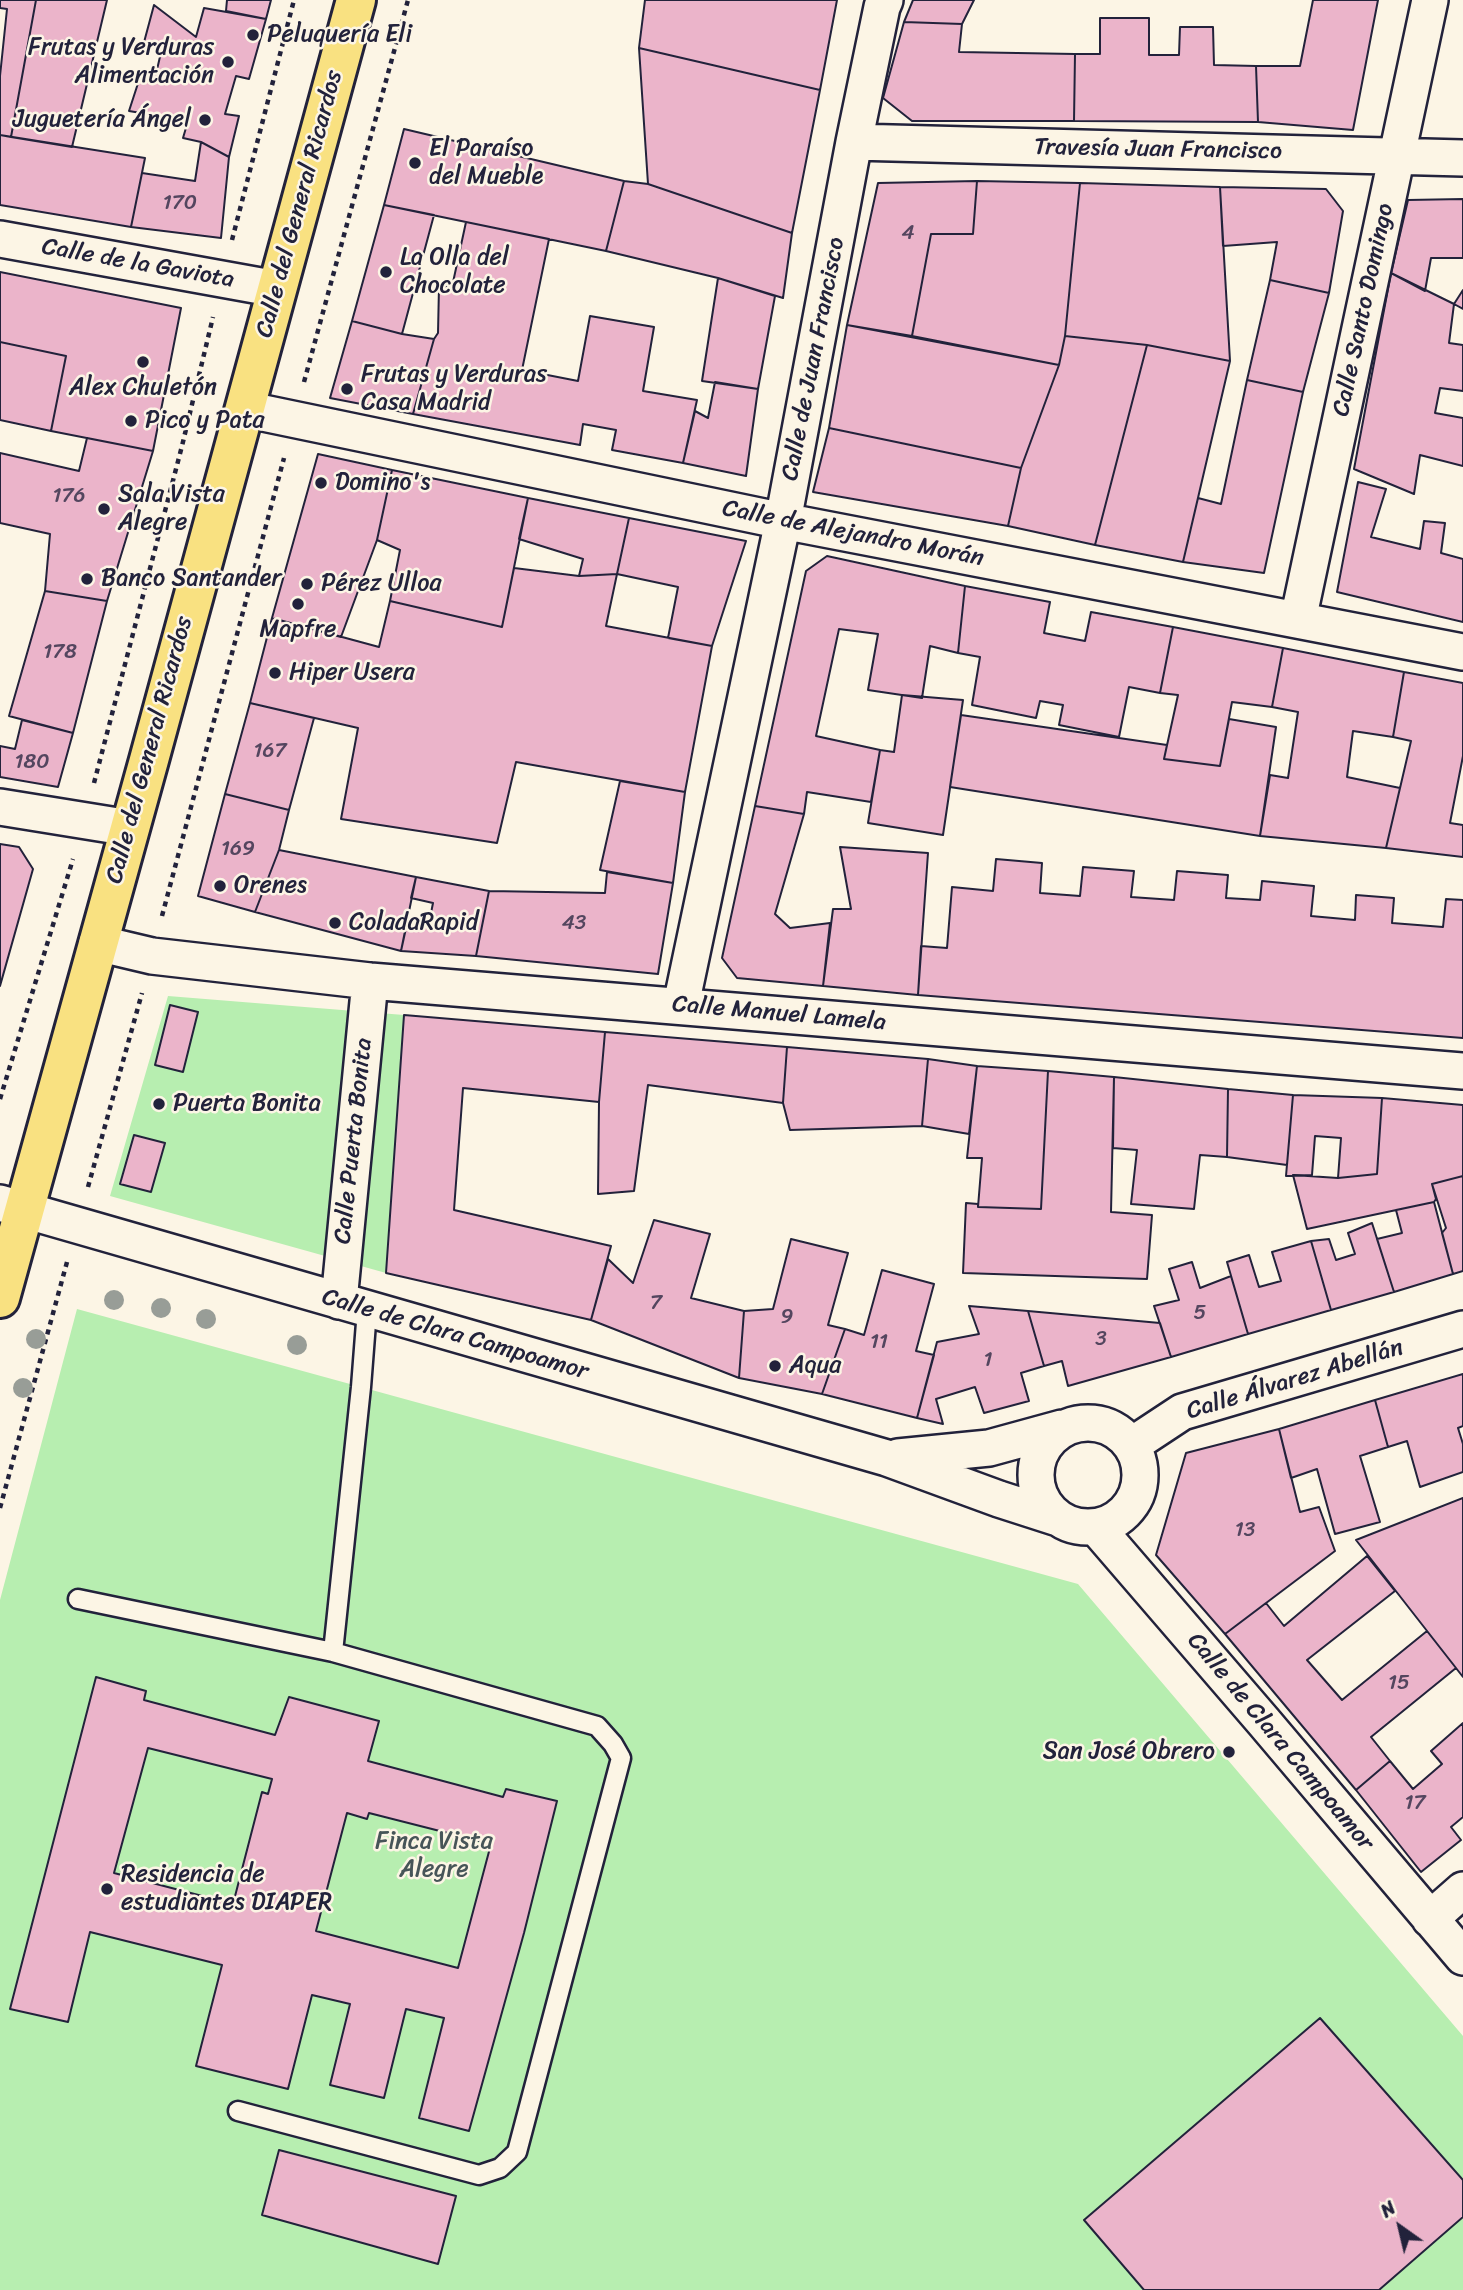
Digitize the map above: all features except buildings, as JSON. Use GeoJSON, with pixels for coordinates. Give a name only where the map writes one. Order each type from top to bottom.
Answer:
{"type":"FeatureCollection","features":[{"type":"Feature","properties":{"kind":"main road","name":"Calle del General Ricardos"},"geometry":{"type":"LineString","coordinates":[[0,1298],[12,1207],[97,943],[130,828],[356,0]]}},
{"type":"Feature","properties":{"kind":"street","name":"Calle de Juan Francisco"},"geometry":{"type":"LineString","coordinates":[[681,1005],[783,521],[854,142],[885,0]]}},
{"type":"Feature","properties":{"kind":"street","name":"Calle Santo Domingo"},"geometry":{"type":"LineString","coordinates":[[1298,620],[1430,0]]}},
{"type":"Feature","properties":{"kind":"street","name":"Travesía Juan Francisco"},"geometry":{"type":"LineString","coordinates":[[854,142],[1463,158]]}},
{"type":"Feature","properties":{"kind":"street","name":"Calle de la Gaviota"},"geometry":{"type":"LineString","coordinates":[[0,239],[277,289]]}},
{"type":"Feature","properties":{"kind":"street","name":"Calle de Alejandro Morán"},"geometry":{"type":"LineString","coordinates":[[244,409],[783,521],[1463,652]]}},
{"type":"Feature","properties":{"kind":"street"},"geometry":{"type":"LineString","coordinates":[[0,807],[130,828]]}},
{"type":"Feature","properties":{"kind":"street","name":"Calle Manuel Lamela"},"geometry":{"type":"LineString","coordinates":[[97,943],[152,956],[370,981],[1463,1071]]}},
{"type":"Feature","properties":{"kind":"street","name":"Calle Puerta Bonita"},"geometry":{"type":"LineString","coordinates":[[353,1305],[370,981]]}},
{"type":"Feature","properties":{"kind":"street","name":"Calle de Clara Campoamor"},"geometry":{"type":"LineString","coordinates":[[12,1207],[887,1458],[1058,1518]]}},
{"type":"Feature","properties":{"kind":"street","name":"Calle Álvarez Abellán"},"geometry":{"type":"LineString","coordinates":[[1132,1445],[1182,1412],[1463,1329]]}},
{"type":"Feature","properties":{"kind":"street"},"geometry":{"type":"LineString","coordinates":[[1081,1422],[1101,1423],[1118,1431],[1132,1445],[1140,1464],[1140,1486],[1132,1505],[1116,1520],[1096,1527],[1076,1526],[1058,1518],[1044,1503],[1036,1483],[1037,1462],[1046,1443],[1062,1428],[1081,1422]]}},
{"type":"Feature","properties":{"kind":"street","name":"Calle de Clara Campoamor"},"geometry":{"type":"LineString","coordinates":[[887,1458],[989,1448],[1062,1428]]}},
{"type":"Feature","properties":{"kind":"street","name":"Calle de Clara Campoamor"},"geometry":{"type":"LineString","coordinates":[[1096,1527],[1463,1957]]}},
{"type":"Feature","properties":{"kind":"street"},"geometry":{"type":"LineString","coordinates":[[1430,1919],[1463,1890]]}},
{"type":"Feature","properties":{"kind":"lane"},"geometry":{"type":"LineString","coordinates":[[333,1652],[361,1387],[353,1305]]}},
{"type":"Feature","properties":{"kind":"lane"},"geometry":{"type":"LineString","coordinates":[[78,1600],[333,1652],[597,1726],[621,1758],[517,2152],[500,2168],[479,2175],[238,2111]]}},
{"type":"Feature","properties":{"kind":"path"},"geometry":{"type":"LineString","coordinates":[[228,253],[294,0]]}},
{"type":"Feature","properties":{"kind":"path"},"geometry":{"type":"LineString","coordinates":[[0,1508],[152,956],[408,0]]}},
{"type":"Feature","properties":{"kind":"path"},"geometry":{"type":"LineString","coordinates":[[93,788],[182,446],[213,315]]}},
{"type":"Feature","properties":{"kind":"path"},"geometry":{"type":"LineString","coordinates":[[0,1099],[77,847]]}},
{"type":"Feature","properties":{"kind":"green space"},"geometry":{"type":"Polygon","coordinates":[[[168,996],[404,1015],[386,1273],[110,1196],[168,996]]]}},
{"type":"Feature","properties":{"kind":"green space","name":"Finca Vista Alegre"},"geometry":{"type":"Polygon","coordinates":[[[77,1309],[1078,1584],[1463,2036],[1463,2290],[0,2290],[0,1600],[77,1309]]]}},
{"type":"Feature","properties":{"kind":"place","name":"Peluquería Eli"},"geometry":{"type":"Point","coordinates":[253,35]}},
{"type":"Feature","properties":{"kind":"place","name":"Frutas y Verduras Alimentación"},"geometry":{"type":"Point","coordinates":[228,62]}},
{"type":"Feature","properties":{"kind":"place","name":"Juguetería Ángel"},"geometry":{"type":"Point","coordinates":[205,120]}},
{"type":"Feature","properties":{"kind":"place","name":"El Paraíso del Mueble"},"geometry":{"type":"Point","coordinates":[415,163]}},
{"type":"Feature","properties":{"kind":"place","name":"La Olla del Chocolate"},"geometry":{"type":"Point","coordinates":[386,272]}},
{"type":"Feature","properties":{"kind":"place","name":"Alex Chuletón"},"geometry":{"type":"Point","coordinates":[143,362]}},
{"type":"Feature","properties":{"kind":"place","name":"Frutas y Verduras Casa Madrid"},"geometry":{"type":"Point","coordinates":[347,389]}},
{"type":"Feature","properties":{"kind":"place","name":"Pico y Pata"},"geometry":{"type":"Point","coordinates":[131,421]}},
{"type":"Feature","properties":{"kind":"place","name":"Domino's"},"geometry":{"type":"Point","coordinates":[321,483]}},
{"type":"Feature","properties":{"kind":"place","name":"Sala Vista Alegre"},"geometry":{"type":"Point","coordinates":[104,509]}},
{"type":"Feature","properties":{"kind":"place","name":"Banco Santander"},"geometry":{"type":"Point","coordinates":[87,579]}},
{"type":"Feature","properties":{"kind":"place","name":"Pérez Ulloa"},"geometry":{"type":"Point","coordinates":[307,584]}},
{"type":"Feature","properties":{"kind":"place","name":"Mapfre"},"geometry":{"type":"Point","coordinates":[298,604]}},
{"type":"Feature","properties":{"kind":"place","name":"Hiper Usera"},"geometry":{"type":"Point","coordinates":[275,673]}},
{"type":"Feature","properties":{"kind":"place","name":"Orenes"},"geometry":{"type":"Point","coordinates":[220,886]}},
{"type":"Feature","properties":{"kind":"place","name":"ColadaRapid"},"geometry":{"type":"Point","coordinates":[335,923]}},
{"type":"Feature","properties":{"kind":"place","name":"Puerta Bonita"},"geometry":{"type":"Point","coordinates":[159,1104]}},
{"type":"Feature","properties":{"kind":"place","name":"Aqua"},"geometry":{"type":"Point","coordinates":[775,1366]}},
{"type":"Feature","properties":{"kind":"place","name":"San José Obrero"},"geometry":{"type":"Point","coordinates":[1229,1752]}},
{"type":"Feature","properties":{"kind":"place","name":"Residencia de estudiantes DIAPER"},"geometry":{"type":"Point","coordinates":[107,1889]}}]}
